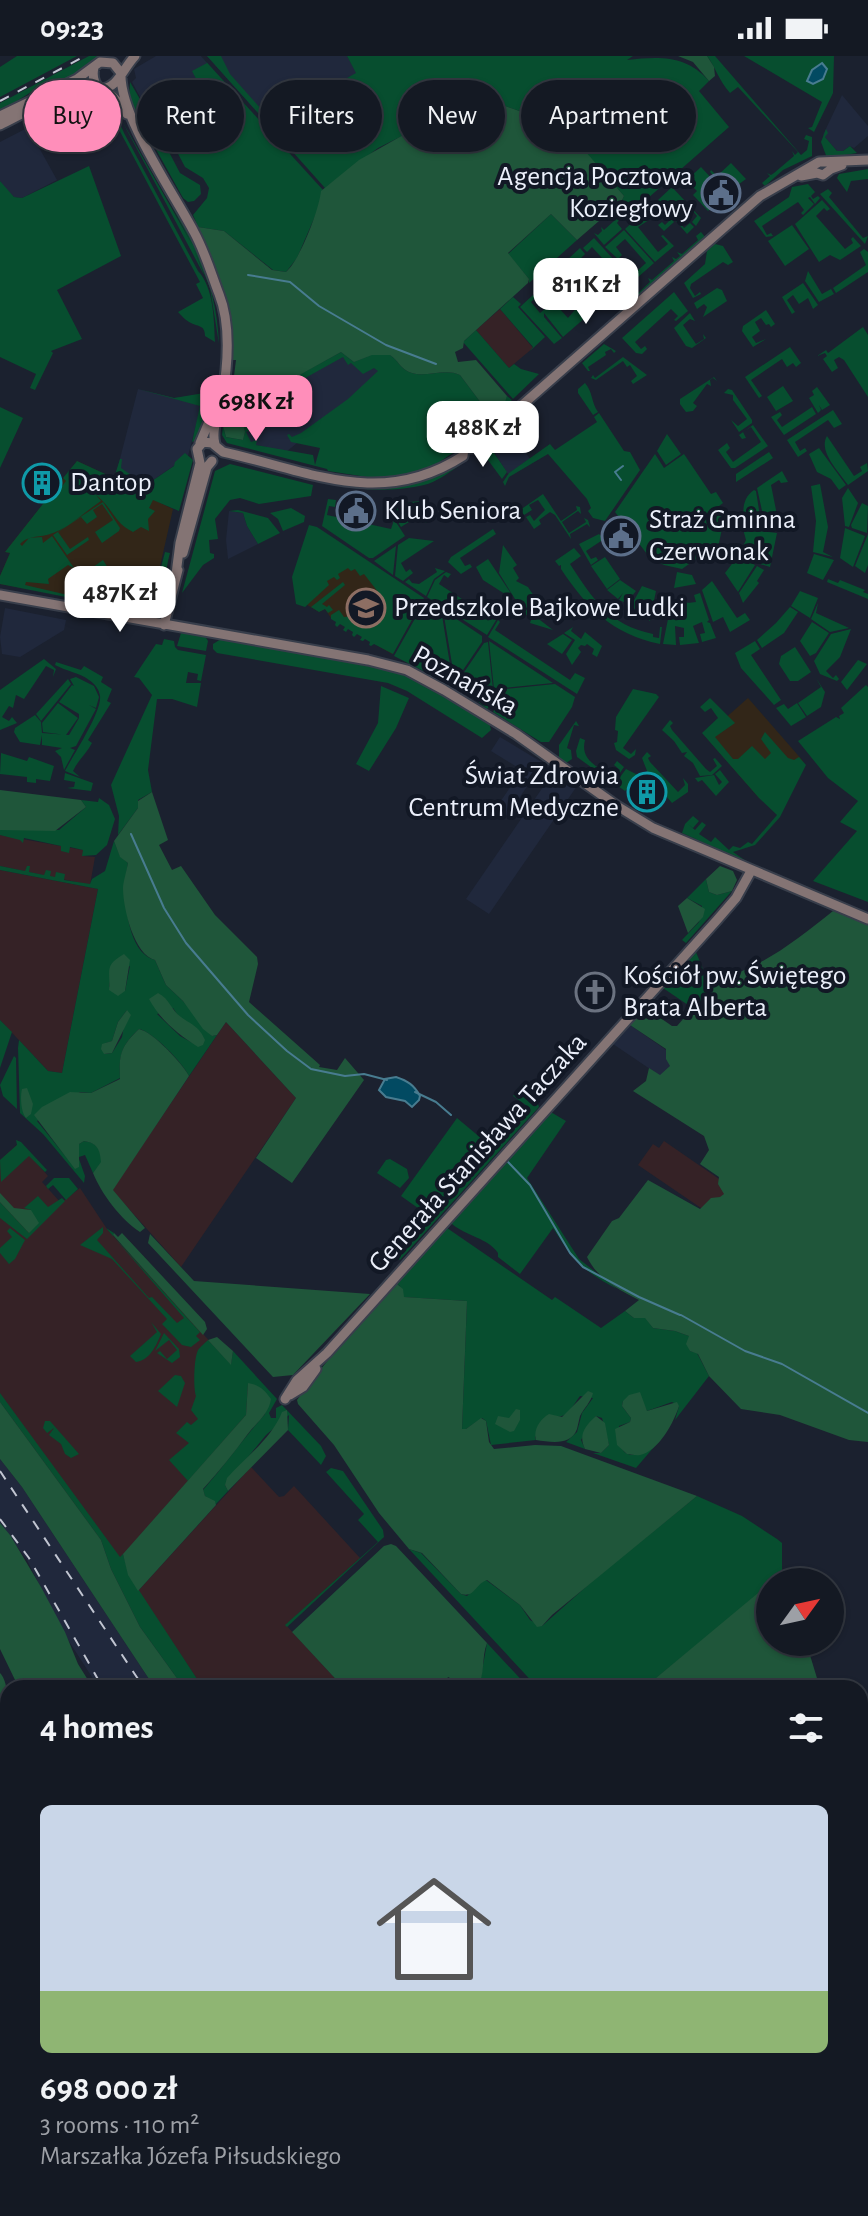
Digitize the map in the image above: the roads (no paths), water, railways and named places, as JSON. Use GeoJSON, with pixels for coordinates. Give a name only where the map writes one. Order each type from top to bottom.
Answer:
{"type":"FeatureCollection","features":[{"type":"Feature","properties":{"kind":"street"},"geometry":{"type":"LineString","coordinates":[[0,116],[77,79],[99,63],[119,56]]}},
{"type":"Feature","properties":{"kind":"street"},"geometry":{"type":"LineString","coordinates":[[117,80],[135,56]]}},
{"type":"Feature","properties":{"kind":"street"},"geometry":{"type":"LineString","coordinates":[[99,63],[113,63],[121,73],[120,87],[132,119],[194,231],[223,307],[227,350],[223,395],[213,434],[213,460],[207,467],[164,625]]}},
{"type":"Feature","properties":{"kind":"street"},"geometry":{"type":"LineString","coordinates":[[94,80],[99,63]]}},
{"type":"Feature","properties":{"kind":"street"},"geometry":{"type":"LineString","coordinates":[[121,105],[132,119]]}},
{"type":"Feature","properties":{"kind":"street"},"geometry":{"type":"LineString","coordinates":[[0,125],[24,114]]}},
{"type":"Feature","properties":{"kind":"street"},"geometry":{"type":"LineString","coordinates":[[200,443],[208,441],[223,452],[328,478],[385,484],[423,477],[463,456],[468,459],[473,457],[475,452],[472,448],[744,208],[794,178],[863,161]]}},
{"type":"Feature","properties":{"kind":"street"},"geometry":{"type":"LineString","coordinates":[[176,574],[180,543],[200,463],[197,449],[206,435],[218,389],[221,342],[216,287]]}},
{"type":"Feature","properties":{"kind":"street"},"geometry":{"type":"LineString","coordinates":[[198,457],[204,462],[213,460],[278,466]]}},
{"type":"Feature","properties":{"kind":"street","name":"Poznańska"},"geometry":{"type":"LineString","coordinates":[[0,595],[368,660],[407,670],[508,729],[634,818],[868,919]]}},
{"type":"Feature","properties":{"kind":"street","name":"Generała Stanisława Taczaka"},"geometry":{"type":"LineString","coordinates":[[327,1353],[303,1387],[285,1399],[297,1380],[327,1353],[717,920],[736,898],[751,871]]}},
{"type":"Feature","properties":{"kind":"waterway"},"geometry":{"type":"LineString","coordinates":[[248,275],[290,282],[319,306],[386,345],[436,364]]}},
{"type":"Feature","properties":{"kind":"waterway"},"geometry":{"type":"LineString","coordinates":[[621,480],[615,472],[623,466]]}},
{"type":"Feature","properties":{"kind":"waterway"},"geometry":{"type":"LineString","coordinates":[[131,834],[164,908],[186,943],[248,1015],[311,1069],[345,1076],[364,1074],[387,1080]]}},
{"type":"Feature","properties":{"kind":"waterway"},"geometry":{"type":"LineString","coordinates":[[415,1092],[436,1102],[451,1115]]}},
{"type":"Feature","properties":{"kind":"waterway"},"geometry":{"type":"LineString","coordinates":[[507,1161],[530,1185],[570,1253],[583,1267],[680,1315]]}},
{"type":"Feature","properties":{"kind":"waterway"},"geometry":{"type":"LineString","coordinates":[[681,1315],[745,1351],[782,1364],[868,1413]]}},
{"type":"Feature","properties":{"kind":"railway"},"geometry":{"type":"LineString","coordinates":[[0,101],[85,56]]}},
{"type":"Feature","properties":{"kind":"railway"},"geometry":{"type":"LineString","coordinates":[[0,1471],[139,1680]]}},
{"type":"Feature","properties":{"kind":"railway"},"geometry":{"type":"LineString","coordinates":[[0,1519],[29,1558],[98,1680]]}},
{"type":"Feature","properties":{"kind":"place","name":"Agencja Pocztowa Koziegłowy"},"geometry":{"type":"Point","coordinates":[721,193]}},
{"type":"Feature","properties":{"kind":"place","name":"Dantop"},"geometry":{"type":"Point","coordinates":[42,483]}},
{"type":"Feature","properties":{"kind":"place","name":"Klub Seniora"},"geometry":{"type":"Point","coordinates":[356,511]}},
{"type":"Feature","properties":{"kind":"place","name":"Straż Gminna Czerwonak"},"geometry":{"type":"Point","coordinates":[621,536]}},
{"type":"Feature","properties":{"kind":"place","name":"Przedszkole Bajkowe Ludki"},"geometry":{"type":"Point","coordinates":[366,608]}},
{"type":"Feature","properties":{"kind":"place","name":"Świat Zdrowia Centrum Medyczne"},"geometry":{"type":"Point","coordinates":[647,792]}},
{"type":"Feature","properties":{"kind":"place","name":"Kościół pw. Świętego Brata Alberta"},"geometry":{"type":"Point","coordinates":[595,992]}}]}
